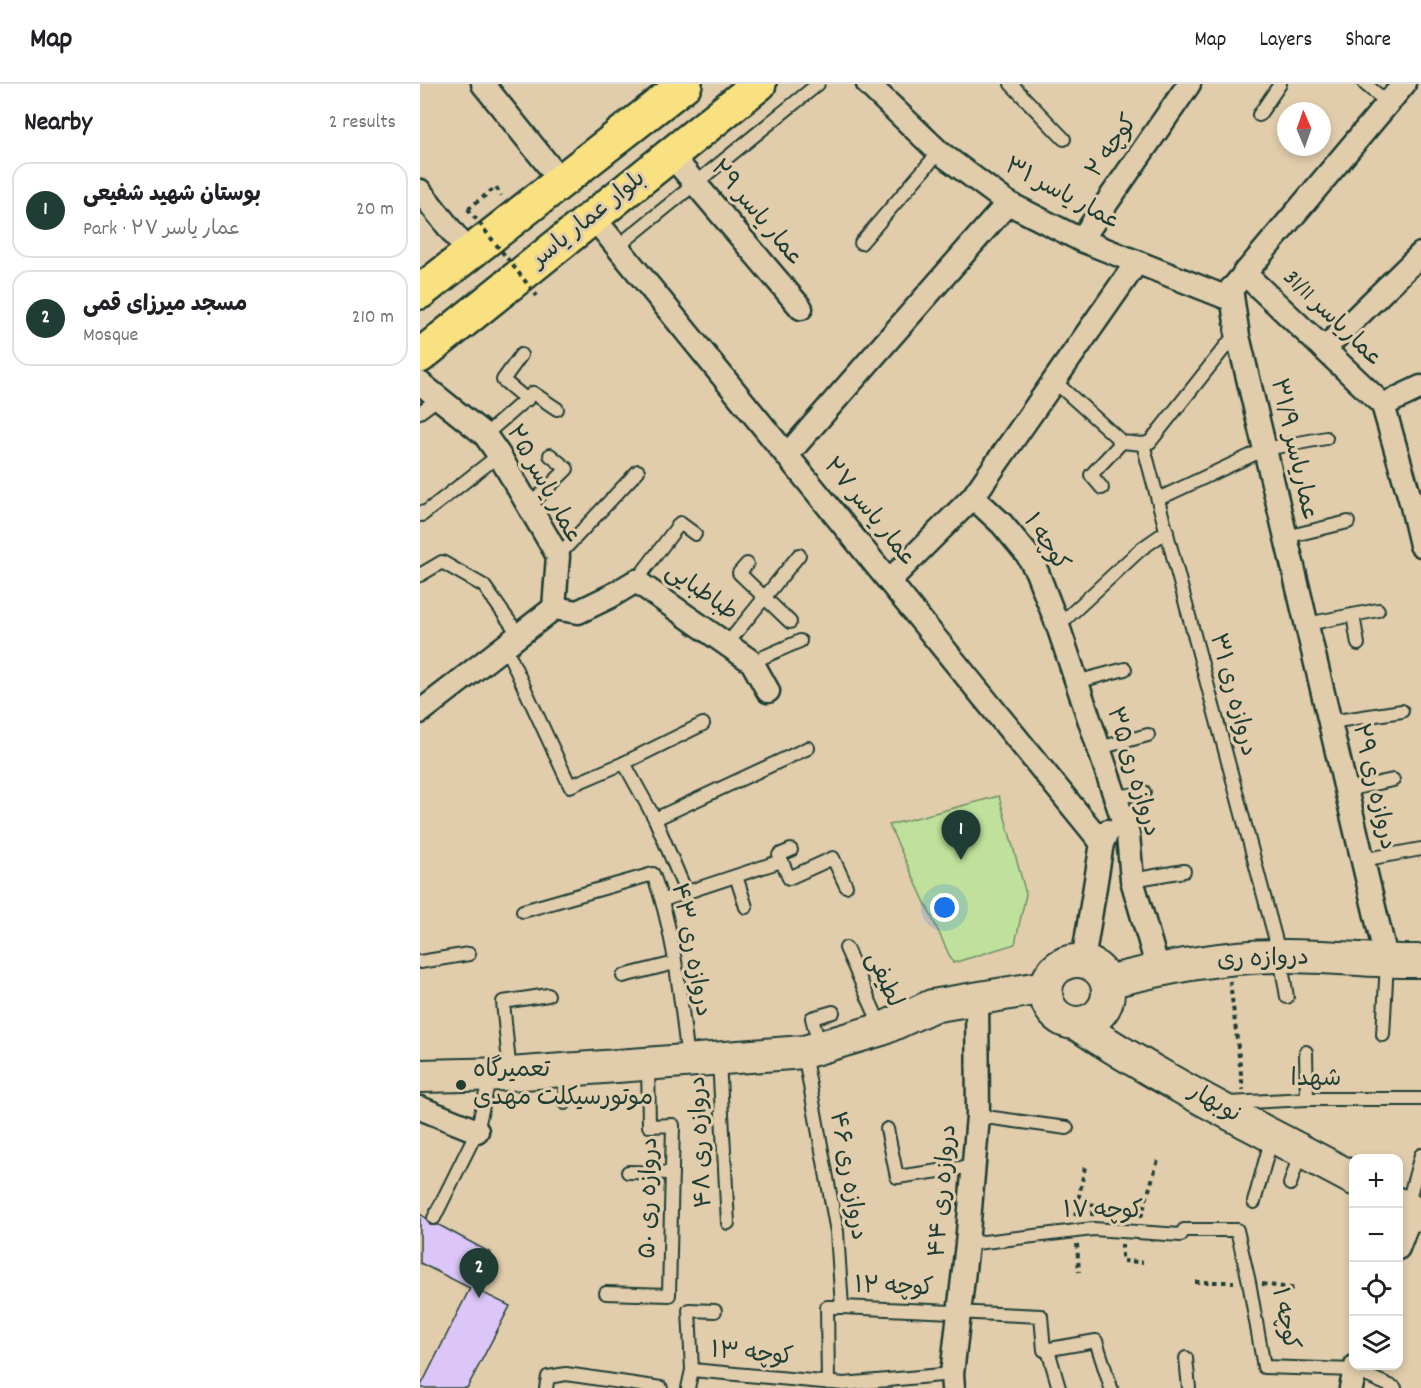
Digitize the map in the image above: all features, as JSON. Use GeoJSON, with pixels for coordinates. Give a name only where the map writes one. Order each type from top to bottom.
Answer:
{"type":"FeatureCollection","features":[{"type":"Feature","properties":{"kind":"main road","name":"بلوار عمار یاسر"},"geometry":{"type":"LineString","coordinates":[[420,357],[759,84]]}},
{"type":"Feature","properties":{"kind":"main road","name":"بلوار عمار یاسر"},"geometry":{"type":"LineString","coordinates":[[420,292],[674,88]]}},
{"type":"Feature","properties":{"kind":"main road","name":"دروازه ری"},"geometry":{"type":"LineString","coordinates":[[1107,982],[1158,969],[1227,958],[1280,956],[1387,962],[1421,961]]}},
{"type":"Feature","properties":{"kind":"main road"},"geometry":{"type":"LineString","coordinates":[[1070,961],[1083,961],[1093,965],[1102,972],[1107,982],[1108,997],[1103,1011],[1092,1020],[1077,1024],[1064,1021],[1053,1013],[1046,1000],[1046,987],[1050,975],[1059,966],[1070,961]]}},
{"type":"Feature","properties":{"kind":"main road"},"geometry":{"type":"LineString","coordinates":[[420,1076],[500,1074],[812,1050],[882,1029],[932,1006],[1046,987]]}},
{"type":"Feature","properties":{"kind":"main road","name":"نوبهار"},"geometry":{"type":"LineString","coordinates":[[1077,1024],[1104,1042],[1212,1103],[1349,1177]]}},
{"type":"Feature","properties":{"kind":"street"},"geometry":{"type":"LineString","coordinates":[[483,84],[561,181]]}},
{"type":"Feature","properties":{"kind":"street","name":"عمار یاسر ۳۱"},"geometry":{"type":"LineString","coordinates":[[868,84],[939,152],[1008,203],[1081,240],[1137,262],[1234,286]]}},
{"type":"Feature","properties":{"kind":"street","name":"کوچه ۲"},"geometry":{"type":"LineString","coordinates":[[1081,240],[1189,84]]}},
{"type":"Feature","properties":{"kind":"street"},"geometry":{"type":"LineString","coordinates":[[1234,286],[1404,84]]}},
{"type":"Feature","properties":{"kind":"street","name":"عمار یاسر ۲۹"},"geometry":{"type":"LineString","coordinates":[[671,155],[801,308]]}},
{"type":"Feature","properties":{"kind":"street"},"geometry":{"type":"LineString","coordinates":[[420,191],[469,253]]}},
{"type":"Feature","properties":{"kind":"street"},"geometry":{"type":"LineString","coordinates":[[787,455],[1008,203]]}},
{"type":"Feature","properties":{"kind":"street","name":"عمار یاسر ۲۷"},"geometry":{"type":"LineString","coordinates":[[593,217],[1102,843]]}},
{"type":"Feature","properties":{"kind":"street"},"geometry":{"type":"LineString","coordinates":[[1324,350],[1421,254]]}},
{"type":"Feature","properties":{"kind":"street"},"geometry":{"type":"LineString","coordinates":[[889,581],[973,497],[1137,262]]}},
{"type":"Feature","properties":{"kind":"street","name":"عماریاسر 31/11"},"geometry":{"type":"LineString","coordinates":[[1234,286],[1324,350],[1383,405]]}},
{"type":"Feature","properties":{"kind":"street","name":"عماریاسر ۳۱/۹"},"geometry":{"type":"LineString","coordinates":[[1234,286],[1239,336],[1306,624]]}},
{"type":"Feature","properties":{"kind":"street","name":"عمار یاسر ۲۵"},"geometry":{"type":"LineString","coordinates":[[420,383],[485,435],[499,455],[558,556],[554,608]]}},
{"type":"Feature","properties":{"kind":"street"},"geometry":{"type":"LineString","coordinates":[[1421,387],[1383,405],[1416,501],[1421,545]]}},
{"type":"Feature","properties":{"kind":"street","name":"کوچه ۱"},"geometry":{"type":"LineString","coordinates":[[973,497],[1002,524],[1027,554],[1038,572],[1058,626]]}},
{"type":"Feature","properties":{"kind":"street","name":"طباطبایی"},"geometry":{"type":"LineString","coordinates":[[554,608],[578,612],[636,581],[752,662],[768,691]]}},
{"type":"Feature","properties":{"kind":"street"},"geometry":{"type":"LineString","coordinates":[[420,712],[554,608]]}},
{"type":"Feature","properties":{"kind":"street","name":"دروازه ری ۲۹"},"geometry":{"type":"LineString","coordinates":[[1306,624],[1387,962]]}},
{"type":"Feature","properties":{"kind":"street","name":"دروازه ری ۳۵"},"geometry":{"type":"LineString","coordinates":[[1058,626],[1125,828],[1132,880],[1158,969]]}},
{"type":"Feature","properties":{"kind":"street"},"geometry":{"type":"LineString","coordinates":[[1083,961],[1102,843],[1112,827],[1120,825],[1125,828]]}},
{"type":"Feature","properties":{"kind":"street","name":"دروازه ری ۴۴"},"geometry":{"type":"LineString","coordinates":[[953,1381],[978,1116],[977,998]]}},
{"type":"Feature","properties":{"kind":"street"},"geometry":{"type":"LineString","coordinates":[[420,1108],[477,1131]]}},
{"type":"Feature","properties":{"kind":"street"},"geometry":{"type":"LineString","coordinates":[[1403,1232],[1410,1210]]}},
{"type":"Feature","properties":{"kind":"lane"},"geometry":{"type":"LineString","coordinates":[[617,247],[818,84]]}},
{"type":"Feature","properties":{"kind":"lane"},"geometry":{"type":"LineString","coordinates":[[1011,84],[1064,139]]}},
{"type":"Feature","properties":{"kind":"lane"},"geometry":{"type":"LineString","coordinates":[[1259,116],[1280,84]]}},
{"type":"Feature","properties":{"kind":"lane"},"geometry":{"type":"LineString","coordinates":[[1365,84],[1388,103]]}},
{"type":"Feature","properties":{"kind":"lane"},"geometry":{"type":"LineString","coordinates":[[861,243],[939,152]]}},
{"type":"Feature","properties":{"kind":"lane"},"geometry":{"type":"LineString","coordinates":[[1054,381],[1122,442],[1143,444],[1150,442],[1233,337],[1234,286]]}},
{"type":"Feature","properties":{"kind":"lane"},"geometry":{"type":"LineString","coordinates":[[520,355],[503,380],[527,400]]}},
{"type":"Feature","properties":{"kind":"lane"},"geometry":{"type":"LineString","coordinates":[[485,435],[533,393],[557,409]]}},
{"type":"Feature","properties":{"kind":"lane"},"geometry":{"type":"LineString","coordinates":[[420,412],[439,398]]}},
{"type":"Feature","properties":{"kind":"lane"},"geometry":{"type":"LineString","coordinates":[[1158,499],[1265,449],[1326,438]]}},
{"type":"Feature","properties":{"kind":"lane"},"geometry":{"type":"LineString","coordinates":[[1102,488],[1091,475],[1122,442]]}},
{"type":"Feature","properties":{"kind":"lane","name":"دروازه ری ۳۱"},"geometry":{"type":"LineString","coordinates":[[1143,444],[1280,956],[1287,997]]}},
{"type":"Feature","properties":{"kind":"lane"},"geometry":{"type":"LineString","coordinates":[[420,512],[422,515],[499,455]]}},
{"type":"Feature","properties":{"kind":"lane"},"geometry":{"type":"LineString","coordinates":[[529,506],[567,469],[550,455]]}},
{"type":"Feature","properties":{"kind":"lane"},"geometry":{"type":"LineString","coordinates":[[558,556],[638,471]]}},
{"type":"Feature","properties":{"kind":"lane"},"geometry":{"type":"LineString","coordinates":[[1286,537],[1348,522]]}},
{"type":"Feature","properties":{"kind":"lane"},"geometry":{"type":"LineString","coordinates":[[636,581],[680,523],[695,534]]}},
{"type":"Feature","properties":{"kind":"lane"},"geometry":{"type":"LineString","coordinates":[[1058,626],[1141,549],[1167,531]]}},
{"type":"Feature","properties":{"kind":"lane"},"geometry":{"type":"LineString","coordinates":[[727,644],[800,555]]}},
{"type":"Feature","properties":{"kind":"lane"},"geometry":{"type":"LineString","coordinates":[[420,575],[442,562],[484,586],[512,641],[570,786],[624,763],[703,724]]}},
{"type":"Feature","properties":{"kind":"lane"},"geometry":{"type":"LineString","coordinates":[[747,564],[740,573],[790,622]]}},
{"type":"Feature","properties":{"kind":"lane"},"geometry":{"type":"LineString","coordinates":[[1306,624],[1378,610]]}},
{"type":"Feature","properties":{"kind":"lane"},"geometry":{"type":"LineString","coordinates":[[1353,615],[1358,644]]}},
{"type":"Feature","properties":{"kind":"lane"},"geometry":{"type":"LineString","coordinates":[[752,662],[800,641]]}},
{"type":"Feature","properties":{"kind":"lane"},"geometry":{"type":"LineString","coordinates":[[1076,682],[1125,669]]}},
{"type":"Feature","properties":{"kind":"lane"},"geometry":{"type":"LineString","coordinates":[[1330,722],[1402,711]]}},
{"type":"Feature","properties":{"kind":"lane"},"geometry":{"type":"LineString","coordinates":[[1099,748],[1148,735]]}},
{"type":"Feature","properties":{"kind":"lane"},"geometry":{"type":"LineString","coordinates":[[654,819],[807,748]]}},
{"type":"Feature","properties":{"kind":"lane"},"geometry":{"type":"LineString","coordinates":[[624,763],[654,819],[686,892]]}},
{"type":"Feature","properties":{"kind":"lane"},"geometry":{"type":"LineString","coordinates":[[1346,790],[1393,780]]}},
{"type":"Feature","properties":{"kind":"lane"},"geometry":{"type":"LineString","coordinates":[[1116,798],[1144,792]]}},
{"type":"Feature","properties":{"kind":"lane"},"geometry":{"type":"LineString","coordinates":[[1362,860],[1421,849]]}},
{"type":"Feature","properties":{"kind":"lane"},"geometry":{"type":"LineString","coordinates":[[791,850],[779,855],[789,878],[833,858],[846,886]]}},
{"type":"Feature","properties":{"kind":"lane"},"geometry":{"type":"LineString","coordinates":[[663,900],[781,861]]}},
{"type":"Feature","properties":{"kind":"lane"},"geometry":{"type":"LineString","coordinates":[[1132,880],[1184,871]]}},
{"type":"Feature","properties":{"kind":"lane","name":"دروازه ری ۴۳"},"geometry":{"type":"LineString","coordinates":[[523,911],[653,874],[663,900],[675,963],[704,1059]]}},
{"type":"Feature","properties":{"kind":"lane"},"geometry":{"type":"LineString","coordinates":[[736,876],[746,907]]}},
{"type":"Feature","properties":{"kind":"lane","name":"لطیفی"},"geometry":{"type":"LineString","coordinates":[[846,948],[882,1029]]}},
{"type":"Feature","properties":{"kind":"lane"},"geometry":{"type":"LineString","coordinates":[[420,962],[469,954]]}},
{"type":"Feature","properties":{"kind":"lane"},"geometry":{"type":"LineString","coordinates":[[1383,1035],[1387,962]]}},
{"type":"Feature","properties":{"kind":"lane"},"geometry":{"type":"LineString","coordinates":[[623,976],[675,963]]}},
{"type":"Feature","properties":{"kind":"lane"},"geometry":{"type":"LineString","coordinates":[[434,1218],[477,1131],[500,1074],[503,1002],[548,995]]}},
{"type":"Feature","properties":{"kind":"lane","name":"دروازه ری ۴۶"},"geometry":{"type":"LineString","coordinates":[[833,1012],[812,1018],[812,1050],[837,1232],[842,1307]]}},
{"type":"Feature","properties":{"kind":"lane"},"geometry":{"type":"LineString","coordinates":[[1306,1052],[1307,1100]]}},
{"type":"Feature","properties":{"kind":"lane","name":"دروازه ری ۴۸"},"geometry":{"type":"LineString","coordinates":[[704,1059],[728,1223]]}},
{"type":"Feature","properties":{"kind":"lane","name":"دروازه ری ۵۰"},"geometry":{"type":"LineString","coordinates":[[606,1293],[669,1295],[673,1125],[649,1126],[648,1062]]}},
{"type":"Feature","properties":{"kind":"lane"},"geometry":{"type":"LineString","coordinates":[[565,1069],[565,1103]]}},
{"type":"Feature","properties":{"kind":"lane","name":"شهدا"},"geometry":{"type":"LineString","coordinates":[[1212,1103],[1421,1099]]}},
{"type":"Feature","properties":{"kind":"lane"},"geometry":{"type":"LineString","coordinates":[[978,1116],[1067,1128]]}},
{"type":"Feature","properties":{"kind":"lane"},"geometry":{"type":"LineString","coordinates":[[887,1129],[897,1177],[974,1166]]}},
{"type":"Feature","properties":{"kind":"lane"},"geometry":{"type":"LineString","coordinates":[[1254,1202],[1272,1135]]}},
{"type":"Feature","properties":{"kind":"lane"},"geometry":{"type":"LineString","coordinates":[[1290,1184],[1302,1151]]}},
{"type":"Feature","properties":{"kind":"lane"},"geometry":{"type":"LineString","coordinates":[[1410,1210],[1421,1155]]}},
{"type":"Feature","properties":{"kind":"lane"},"geometry":{"type":"LineString","coordinates":[[628,1172],[672,1173]]}},
{"type":"Feature","properties":{"kind":"lane","name":"کوچه ۱۷"},"geometry":{"type":"LineString","coordinates":[[967,1244],[1093,1229],[1181,1235],[1184,1230],[1237,1230]]}},
{"type":"Feature","properties":{"kind":"lane","name":"کوچه ۱"},"geometry":{"type":"LineString","coordinates":[[1237,1230],[1264,1366],[1353,1374]]}},
{"type":"Feature","properties":{"kind":"lane","name":"کوچه ۱۲"},"geometry":{"type":"LineString","coordinates":[[828,1383],[827,1307],[1041,1316],[1044,1350],[1048,1350]]}},
{"type":"Feature","properties":{"kind":"lane"},"geometry":{"type":"LineString","coordinates":[[688,1388],[692,1370],[688,1310],[715,1311]]}},
{"type":"Feature","properties":{"kind":"lane"},"geometry":{"type":"LineString","coordinates":[[1059,1388],[1048,1350],[1096,1341],[1111,1388]]}},
{"type":"Feature","properties":{"kind":"lane"},"geometry":{"type":"LineString","coordinates":[[1186,1358],[1189,1388]]}},
{"type":"Feature","properties":{"kind":"lane","name":"کوچه ۱۳"},"geometry":{"type":"LineString","coordinates":[[692,1370],[845,1386],[953,1381]]}},
{"type":"Feature","properties":{"kind":"lane"},"geometry":{"type":"LineString","coordinates":[[546,1388],[548,1377],[566,1374],[661,1388]]}},
{"type":"Feature","properties":{"kind":"lane"},"geometry":{"type":"LineString","coordinates":[[1353,1374],[1395,1388]]}},
{"type":"Feature","properties":{"kind":"path"},"geometry":{"type":"LineString","coordinates":[[496,187],[468,209],[537,296]]}},
{"type":"Feature","properties":{"kind":"path"},"geometry":{"type":"LineString","coordinates":[[1227,958],[1244,1103]]}},
{"type":"Feature","properties":{"kind":"path"},"geometry":{"type":"LineString","coordinates":[[1137,1232],[1158,1160]]}},
{"type":"Feature","properties":{"kind":"path"},"geometry":{"type":"LineString","coordinates":[[1079,1272],[1074,1224],[1085,1167]]}},
{"type":"Feature","properties":{"kind":"path"},"geometry":{"type":"LineString","coordinates":[[1122,1231],[1122,1261],[1143,1262]]}},
{"type":"Feature","properties":{"kind":"path"},"geometry":{"type":"LineString","coordinates":[[1195,1282],[1249,1282],[1297,1288]]}},
{"type":"Feature","properties":{"kind":"green space"},"geometry":{"type":"Polygon","coordinates":[[[999,796],[1026,894],[1015,944],[953,963],[889,825],[999,796]]]}},
{"type":"Feature","properties":{"kind":"building"},"geometry":{"type":"Polygon","coordinates":[[[420,1214],[430,1225],[439,1225],[491,1253],[475,1289],[510,1306],[467,1388],[420,1388],[470,1288],[420,1263],[420,1214]]]}},
{"type":"Feature","properties":{"kind":"place","name":"بوستان شهید شفیعی"},"geometry":{"type":"Point","coordinates":[961,860]}},
{"type":"Feature","properties":{"kind":"place","name":"تعمیرگاه موتورسیکلت مهدی"},"geometry":{"type":"Point","coordinates":[461,1085]}},
{"type":"Feature","properties":{"kind":"place","name":"مسجد میرزای قمی"},"geometry":{"type":"Point","coordinates":[479,1298]}}]}
